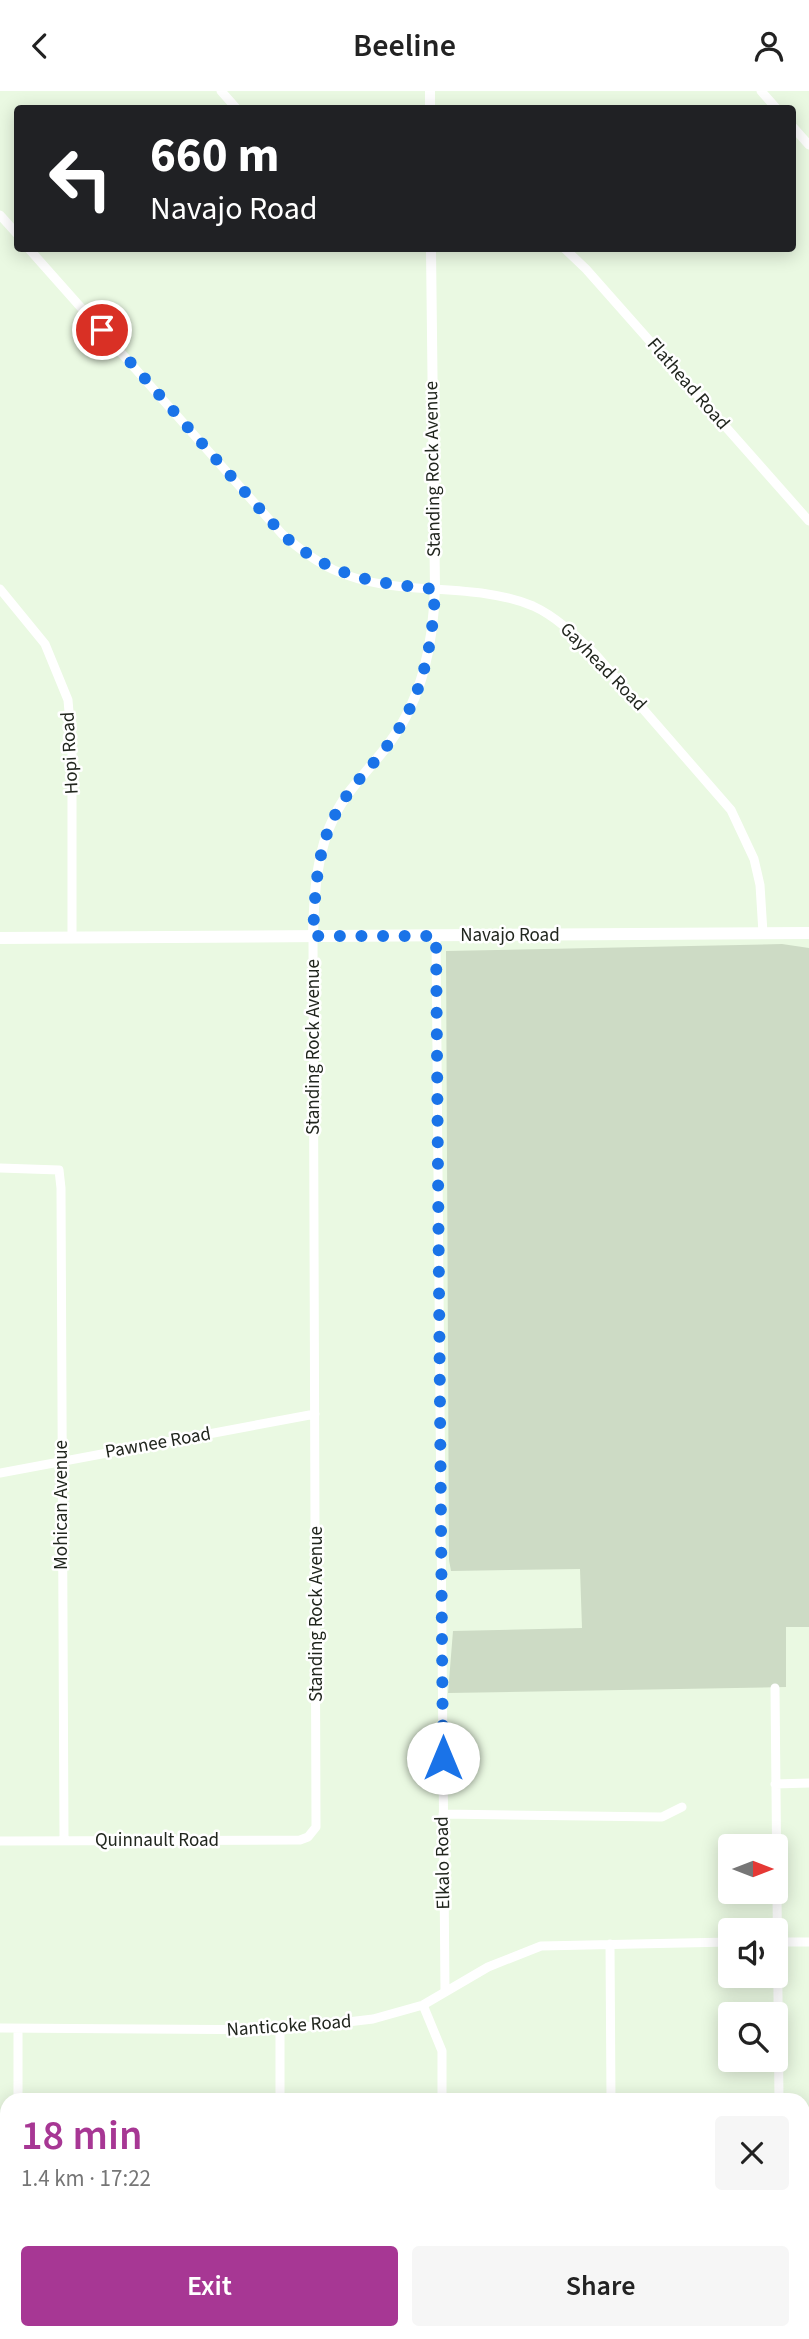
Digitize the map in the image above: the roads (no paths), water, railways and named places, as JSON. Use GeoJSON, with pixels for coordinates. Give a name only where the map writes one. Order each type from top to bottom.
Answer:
{"type":"FeatureCollection","features":[{"type":"Feature","properties":{"kind":"main road","name":"Navajo Road"},"geometry":{"type":"LineString","coordinates":[[0,938],[809,933]]}},
{"type":"Feature","properties":{"kind":"street"},"geometry":{"type":"LineString","coordinates":[[222,91],[234,105]]}},
{"type":"Feature","properties":{"kind":"street"},"geometry":{"type":"LineString","coordinates":[[761,91],[773,105]]}},
{"type":"Feature","properties":{"kind":"street"},"geometry":{"type":"LineString","coordinates":[[796,130],[809,145]]}},
{"type":"Feature","properties":{"kind":"street"},"geometry":{"type":"LineString","coordinates":[[0,215],[14,231]]}},
{"type":"Feature","properties":{"kind":"street","name":"Gayhead Road"},"geometry":{"type":"LineString","coordinates":[[32,252],[282,534],[299,548],[325,565],[352,577],[386,585],[485,593],[535,607],[556,619],[596,655],[731,810],[754,859],[760,885],[763,933]]}},
{"type":"Feature","properties":{"kind":"street","name":"Standing Rock Avenue"},"geometry":{"type":"LineString","coordinates":[[312,1833],[318,1817],[313,936],[318,869],[326,836],[336,813],[392,740],[414,701],[431,641],[435,589],[431,252]]}},
{"type":"Feature","properties":{"kind":"street","name":"Flathead Road"},"geometry":{"type":"LineString","coordinates":[[568,252],[809,521]]}},
{"type":"Feature","properties":{"kind":"street","name":"Hopi Road"},"geometry":{"type":"LineString","coordinates":[[0,589],[45,644],[68,701],[72,748],[72,937]]}},
{"type":"Feature","properties":{"kind":"street","name":"Elkalo Road"},"geometry":{"type":"LineString","coordinates":[[436,936],[445,1991]]}},
{"type":"Feature","properties":{"kind":"street","name":"Mohican Avenue"},"geometry":{"type":"LineString","coordinates":[[0,1168],[59,1170],[64,1840]]}},
{"type":"Feature","properties":{"kind":"street","name":"Pawnee Road"},"geometry":{"type":"LineString","coordinates":[[0,1473],[315,1414]]}},
{"type":"Feature","properties":{"kind":"street"},"geometry":{"type":"LineString","coordinates":[[775,1688],[777,1918]]}},
{"type":"Feature","properties":{"kind":"street"},"geometry":{"type":"LineString","coordinates":[[775,1784],[809,1783]]}},
{"type":"Feature","properties":{"kind":"street"},"geometry":{"type":"LineString","coordinates":[[443,1814],[662,1817],[682,1807]]}},
{"type":"Feature","properties":{"kind":"street","name":"Quinnault Road"},"geometry":{"type":"LineString","coordinates":[[0,1841],[300,1839],[312,1833]]}},
{"type":"Feature","properties":{"kind":"street","name":"Nanticoke Road"},"geometry":{"type":"LineString","coordinates":[[0,2028],[280,2030],[373,2019],[423,2005],[488,1967],[541,1946],[718,1942]]}},
{"type":"Feature","properties":{"kind":"street"},"geometry":{"type":"LineString","coordinates":[[788,1942],[809,1942]]}},
{"type":"Feature","properties":{"kind":"street"},"geometry":{"type":"LineString","coordinates":[[610,1944],[611,2093]]}},
{"type":"Feature","properties":{"kind":"street"},"geometry":{"type":"LineString","coordinates":[[778,1988],[779,2093]]}},
{"type":"Feature","properties":{"kind":"street"},"geometry":{"type":"LineString","coordinates":[[423,2005],[442,2051],[442,2093]]}},
{"type":"Feature","properties":{"kind":"street"},"geometry":{"type":"LineString","coordinates":[[18,2030],[18,2093]]}},
{"type":"Feature","properties":{"kind":"street"},"geometry":{"type":"LineString","coordinates":[[280,2030],[280,2093]]}}]}
